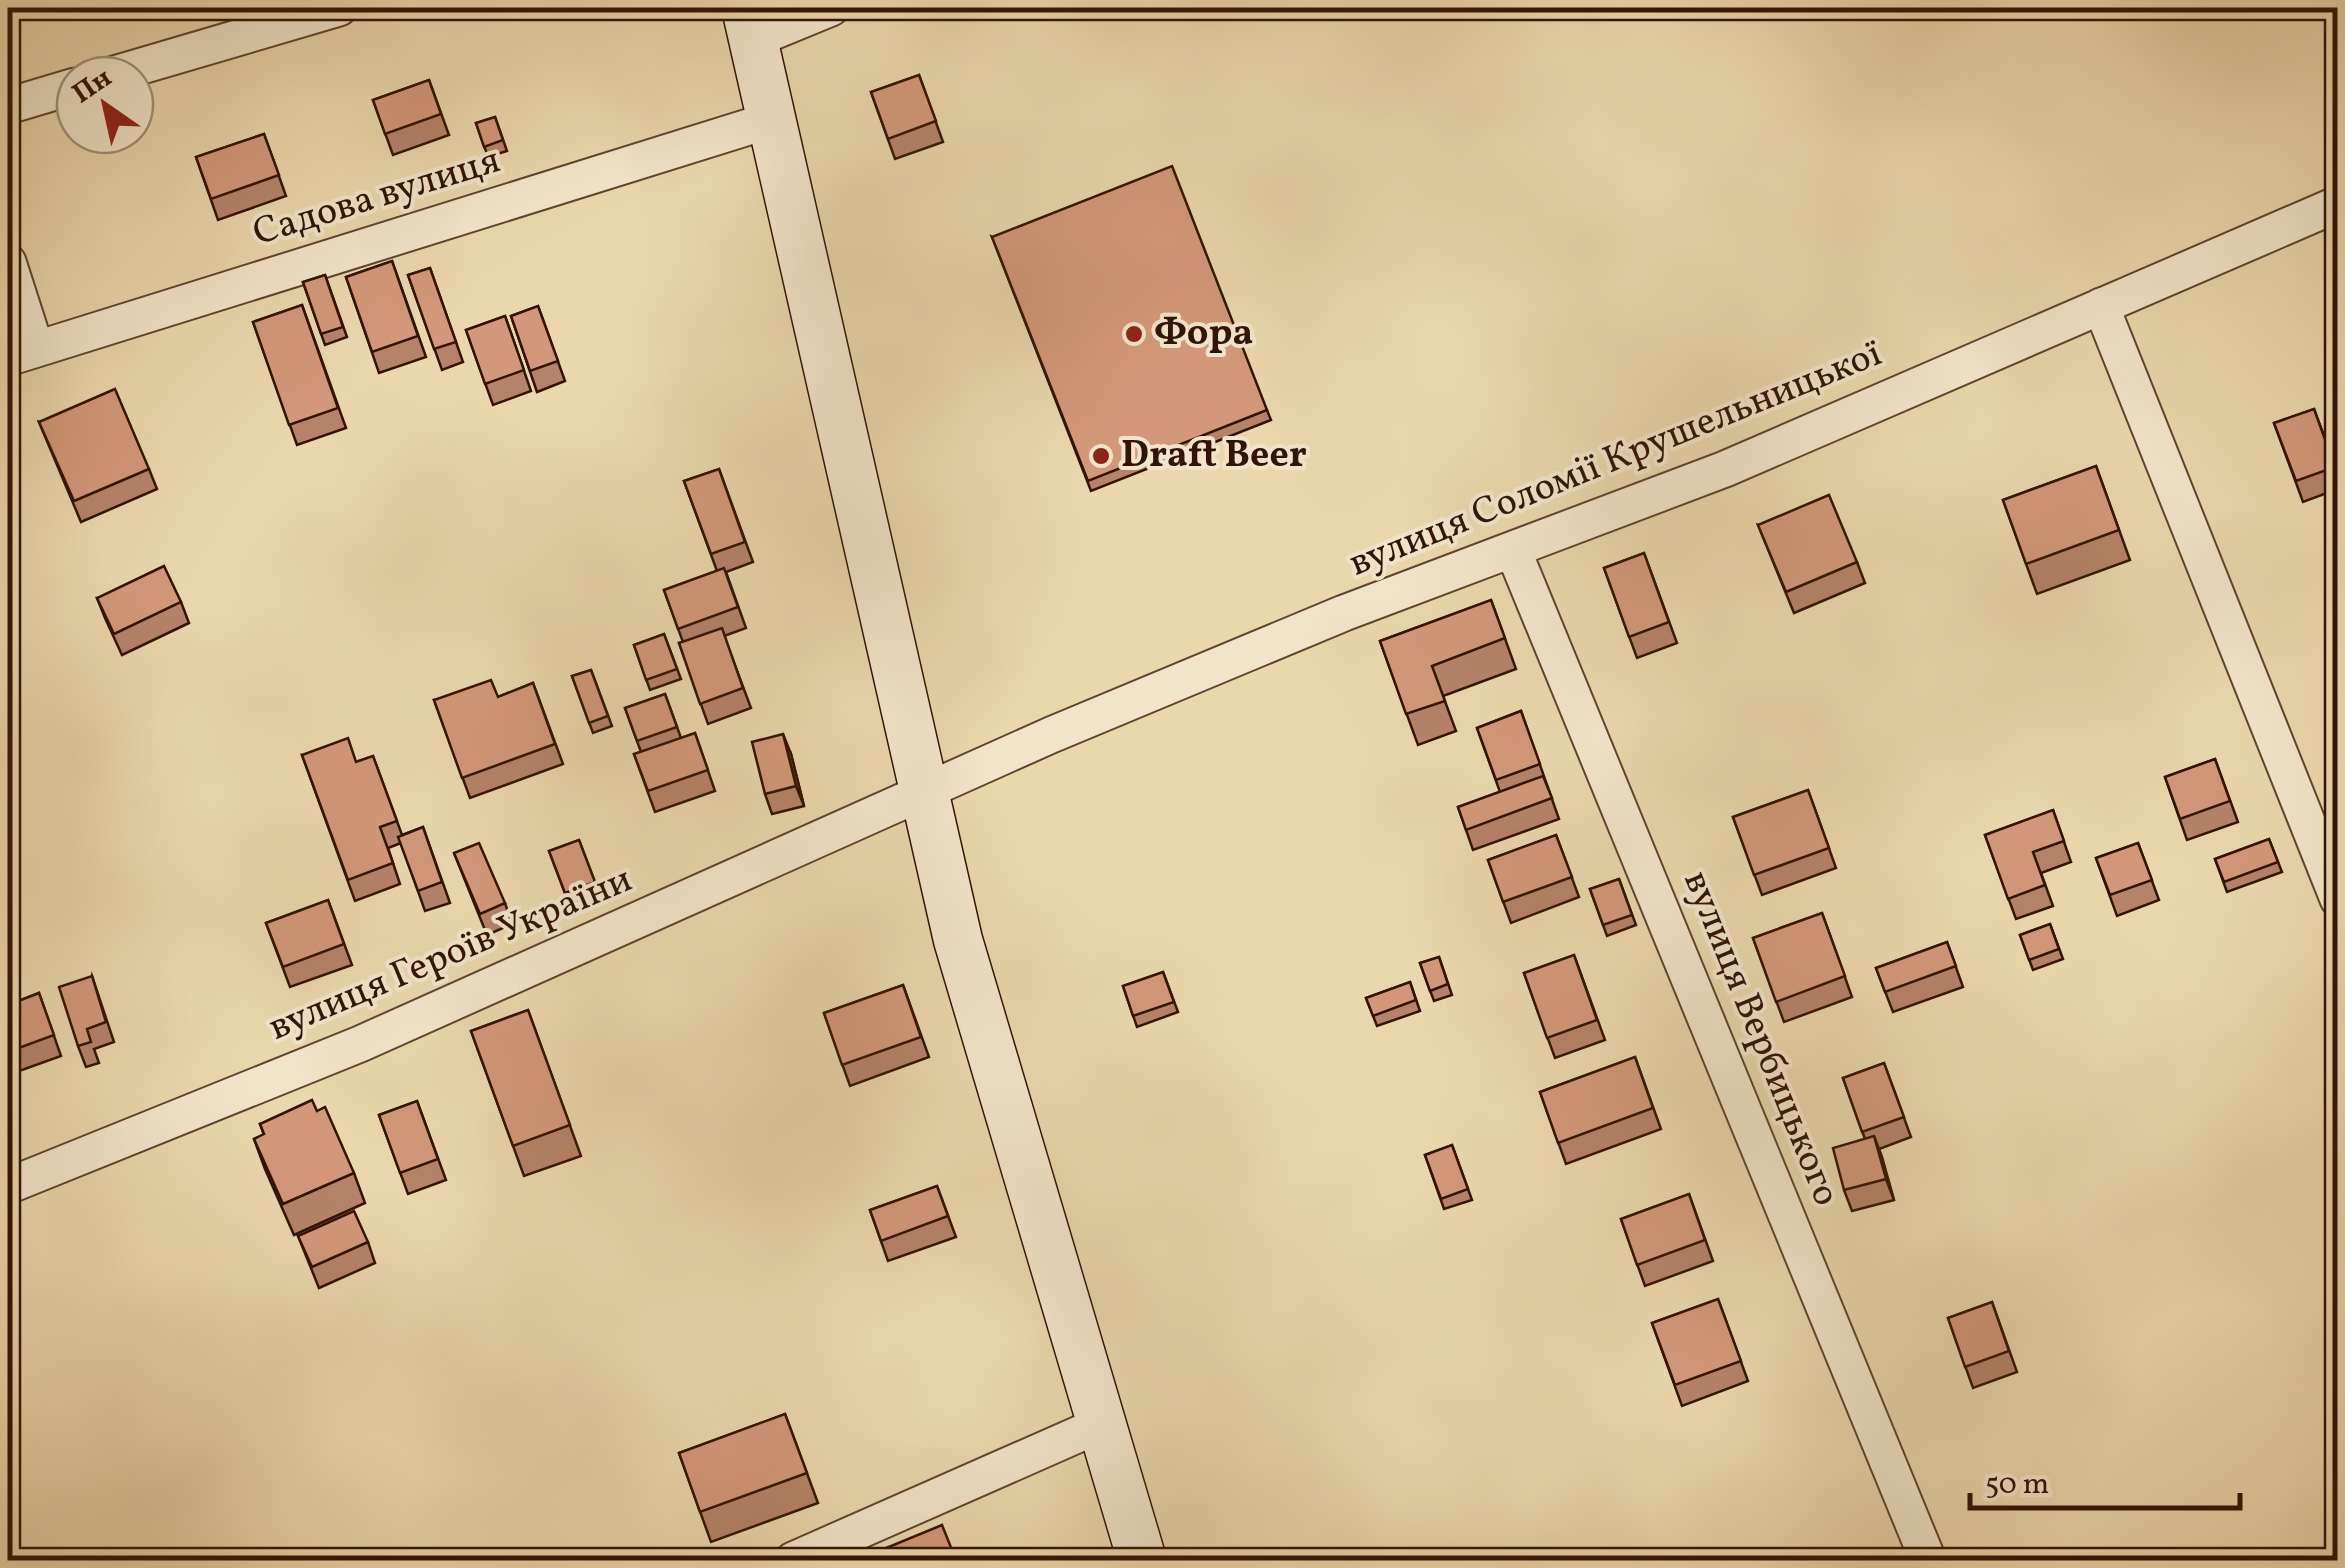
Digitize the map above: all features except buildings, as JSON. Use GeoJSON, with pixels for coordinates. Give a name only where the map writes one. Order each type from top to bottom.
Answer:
{"type":"FeatureCollection","features":[{"type":"Feature","properties":{"kind":"street"},"geometry":{"type":"LineString","coordinates":[[155,62],[338,8]]}},
{"type":"Feature","properties":{"kind":"street"},"geometry":{"type":"LineString","coordinates":[[831,8],[749,24],[958,940],[1142,1560]]}},
{"type":"Feature","properties":{"kind":"street"},"geometry":{"type":"LineString","coordinates":[[8,106],[55,92]]}},
{"type":"Feature","properties":{"kind":"street","name":"Садова вулиця"},"geometry":{"type":"LineString","coordinates":[[22,353],[771,120]]}},
{"type":"Feature","properties":{"kind":"street","name":"вулиця Соломії Крушельницької"},"geometry":{"type":"LineString","coordinates":[[925,792],[1307,628],[1725,469],[2338,204]]}},
{"type":"Feature","properties":{"kind":"street"},"geometry":{"type":"LineString","coordinates":[[8,262],[22,353]]}},
{"type":"Feature","properties":{"kind":"street"},"geometry":{"type":"LineString","coordinates":[[2101,306],[2338,899]]}},
{"type":"Feature","properties":{"kind":"street","name":"вулиця Вербицького"},"geometry":{"type":"LineString","coordinates":[[1513,550],[1928,1560]]}},
{"type":"Feature","properties":{"kind":"street","name":"вулиця Героїв України"},"geometry":{"type":"LineString","coordinates":[[8,1186],[360,1044],[925,792]]}},
{"type":"Feature","properties":{"kind":"street"},"geometry":{"type":"LineString","coordinates":[[793,1560],[1104,1423]]}},
{"type":"Feature","properties":{"kind":"place","name":"Фора"},"geometry":{"type":"Point","coordinates":[1134,334]}},
{"type":"Feature","properties":{"kind":"place","name":"Draft Beer"},"geometry":{"type":"Point","coordinates":[1101,456]}}]}
